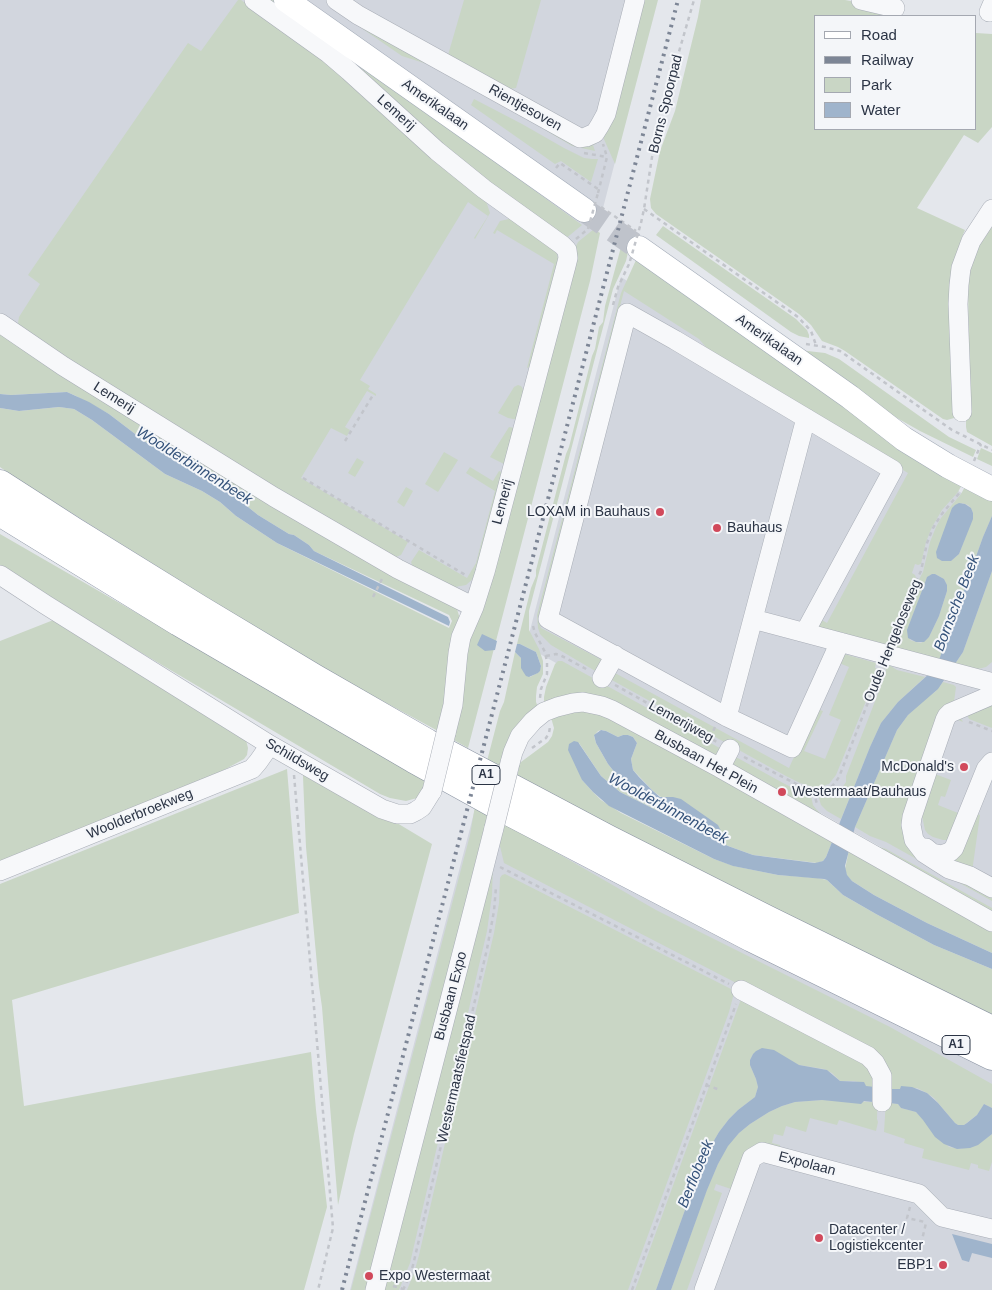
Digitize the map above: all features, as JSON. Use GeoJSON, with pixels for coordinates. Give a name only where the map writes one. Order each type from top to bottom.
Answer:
{"type":"FeatureCollection","features":[{"type":"Feature","properties":{"kind":"highway","name":"A1"},"geometry":{"type":"LineString","coordinates":[[0,484],[199,609],[314,678],[427,742],[616,844],[992,1030]]}},
{"type":"Feature","properties":{"kind":"highway","name":"A1"},"geometry":{"type":"LineString","coordinates":[[0,512],[179,622],[491,802],[752,938],[992,1056]]}},
{"type":"Feature","properties":{"kind":"highway","name":"A1"},"geometry":{"type":"LineString","coordinates":[[919,1019],[992,1070]]}},
{"type":"Feature","properties":{"kind":"main road","name":"Amerikalaan"},"geometry":{"type":"LineString","coordinates":[[286,0],[592,205]]}},
{"type":"Feature","properties":{"kind":"main road","name":"Amerikalaan"},"geometry":{"type":"LineString","coordinates":[[634,255],[850,397],[904,439],[944,464],[992,488]]}},
{"type":"Feature","properties":{"kind":"main road","name":"Amerikalaan"},"geometry":{"type":"LineString","coordinates":[[850,397],[940,446],[992,470]]}},
{"type":"Feature","properties":{"kind":"street","name":"Lemerij"},"geometry":{"type":"LineString","coordinates":[[0,323],[62,366],[274,497],[401,571],[474,607],[485,572],[566,266],[567,250],[484,189],[328,53],[254,0]]}},
{"type":"Feature","properties":{"kind":"street","name":"Rientjesoven"},"geometry":{"type":"LineString","coordinates":[[336,0],[358,15],[580,138],[595,133],[606,114],[635,0]]}},
{"type":"Feature","properties":{"kind":"street"},"geometry":{"type":"LineString","coordinates":[[864,0],[895,8]]}},
{"type":"Feature","properties":{"kind":"street"},"geometry":{"type":"LineString","coordinates":[[962,412],[959,327],[961,268],[971,241],[992,209]]}},
{"type":"Feature","properties":{"kind":"street"},"geometry":{"type":"LineString","coordinates":[[805,632],[893,470],[627,313],[548,619],[727,717],[792,748],[840,642]]}},
{"type":"Feature","properties":{"kind":"street"},"geometry":{"type":"LineString","coordinates":[[727,717],[806,418]]}},
{"type":"Feature","properties":{"kind":"street","name":"Schildsweg"},"geometry":{"type":"LineString","coordinates":[[0,575],[270,745],[382,809],[397,814],[410,814],[416,811],[422,807],[432,791],[453,705],[461,637],[474,607]]}},
{"type":"Feature","properties":{"kind":"street"},"geometry":{"type":"LineString","coordinates":[[753,619],[955,673],[991,686]]}},
{"type":"Feature","properties":{"kind":"street"},"geometry":{"type":"LineString","coordinates":[[602,678],[615,655]]}},
{"type":"Feature","properties":{"kind":"street"},"geometry":{"type":"LineString","coordinates":[[991,686],[947,716],[912,817],[911,825],[916,845],[924,853],[944,866],[970,876],[992,888]]}},
{"type":"Feature","properties":{"kind":"street","name":"Busbaan Het Plein"},"geometry":{"type":"LineString","coordinates":[[544,712],[557,707],[583,702],[612,710],[720,768],[992,922]]}},
{"type":"Feature","properties":{"kind":"street","name":"Busbaan Expo"},"geometry":{"type":"LineString","coordinates":[[382,1287],[513,752],[520,736],[544,712]]}},
{"type":"Feature","properties":{"kind":"street","name":"Woolderbroekweg"},"geometry":{"type":"LineString","coordinates":[[0,871],[252,768],[270,745]]}},
{"type":"Feature","properties":{"kind":"street"},"geometry":{"type":"LineString","coordinates":[[720,768],[730,749]]}},
{"type":"Feature","properties":{"kind":"street"},"geometry":{"type":"LineString","coordinates":[[924,781],[927,792],[918,821],[920,836],[928,850],[935,854],[944,854],[952,851],[955,847],[986,769],[992,762]]}},
{"type":"Feature","properties":{"kind":"street"},"geometry":{"type":"LineString","coordinates":[[741,990],[872,1059],[882,1076],[882,1102]]}},
{"type":"Feature","properties":{"kind":"street","name":"Expolaan"},"geometry":{"type":"LineString","coordinates":[[704,1290],[752,1158],[762,1152],[919,1194],[942,1217],[992,1230]]}},
{"type":"Feature","properties":{"kind":"path","name":"Borns Spoorpad"},"geometry":{"type":"LineString","coordinates":[[644,209],[652,157],[694,0]]}},
{"type":"Feature","properties":{"kind":"path"},"geometry":{"type":"LineString","coordinates":[[592,205],[607,157]]}},
{"type":"Feature","properties":{"kind":"path"},"geometry":{"type":"LineString","coordinates":[[560,163],[592,205]]}},
{"type":"Feature","properties":{"kind":"path"},"geometry":{"type":"LineString","coordinates":[[634,255],[644,209],[798,317],[812,331],[816,345],[840,351],[952,430],[992,450]]}},
{"type":"Feature","properties":{"kind":"path"},"geometry":{"type":"LineString","coordinates":[[345,441],[373,395]]}},
{"type":"Feature","properties":{"kind":"path"},"geometry":{"type":"LineString","coordinates":[[303,478],[467,576]]}},
{"type":"Feature","properties":{"kind":"path","name":"Oude Hengeloseweg"},"geometry":{"type":"LineString","coordinates":[[816,791],[828,789],[837,780],[908,597],[921,571],[927,543],[933,528],[963,488]]}},
{"type":"Feature","properties":{"kind":"path"},"geometry":{"type":"LineString","coordinates":[[374,597],[380,584]]}},
{"type":"Feature","properties":{"kind":"path","name":"Lemerijweg"},"geometry":{"type":"LineString","coordinates":[[546,656],[560,655],[765,768],[799,786],[816,791]]}},
{"type":"Feature","properties":{"kind":"path"},"geometry":{"type":"LineString","coordinates":[[296,759],[293,769],[333,1228],[318,1290]]}},
{"type":"Feature","properties":{"kind":"path"},"geometry":{"type":"LineString","coordinates":[[762,772],[765,768]]}},
{"type":"Feature","properties":{"kind":"path"},"geometry":{"type":"LineString","coordinates":[[496,874],[497,865],[741,990],[632,1290]]}},
{"type":"Feature","properties":{"kind":"path","name":"Westermaatsfietspad"},"geometry":{"type":"LineString","coordinates":[[403,1289],[414,1262],[487,949],[494,911],[496,883]]}},
{"type":"Feature","properties":{"kind":"path"},"geometry":{"type":"LineString","coordinates":[[706,1085],[720,1090]]}},
{"type":"Feature","properties":{"kind":"path"},"geometry":{"type":"LineString","coordinates":[[382,1287],[403,1289]]}},
{"type":"Feature","properties":{"kind":"shaded area"},"geometry":{"type":"Polygon","coordinates":[[[0,0],[657,0],[493,632],[114,406],[0,329],[0,0]]]}},
{"type":"Feature","properties":{"kind":"shaded area"},"geometry":{"type":"Polygon","coordinates":[[[621,277],[857,431],[992,511],[992,910],[526,646],[621,277]]]}},
{"type":"Feature","properties":{"kind":"shaded area"},"geometry":{"type":"Polygon","coordinates":[[[482,782],[992,1049],[992,1290],[350,1290],[482,782]]]}},
{"type":"Feature","properties":{"kind":"green space"},"geometry":{"type":"Polygon","coordinates":[[[238,0],[241,0],[307,47],[486,201],[490,213],[475,239],[488,216],[468,202],[360,380],[370,386],[368,389],[376,394],[376,396],[367,391],[345,427],[350,430],[347,436],[331,428],[301,478],[408,542],[401,555],[396,557],[224,458],[19,327],[19,317],[40,284],[28,275],[188,43],[201,51],[238,0]]]}},
{"type":"Feature","properties":{"kind":"green space"},"geometry":{"type":"Polygon","coordinates":[[[264,0],[273,0],[582,225],[564,240],[524,212],[264,0]]]}},
{"type":"Feature","properties":{"kind":"green space"},"geometry":{"type":"Polygon","coordinates":[[[464,0],[541,0],[516,88],[509,89],[448,55],[464,0]]]}},
{"type":"Feature","properties":{"kind":"green space"},"geometry":{"type":"Polygon","coordinates":[[[641,0],[658,0],[615,164],[603,137],[641,0]]]}},
{"type":"Feature","properties":{"kind":"green space"},"geometry":{"type":"Polygon","coordinates":[[[701,0],[845,0],[867,4],[894,15],[814,15],[814,130],[977,130],[977,33],[992,34],[992,127],[978,143],[964,135],[917,208],[965,230],[955,263],[956,416],[954,418],[943,419],[845,351],[822,341],[811,325],[799,314],[656,214],[651,208],[650,199],[660,151],[675,111],[701,0]]]}},
{"type":"Feature","properties":{"kind":"green space"},"geometry":{"type":"Polygon","coordinates":[[[354,23],[596,142],[593,145],[595,151],[572,146],[478,90],[430,65],[402,56],[354,23]]]}},
{"type":"Feature","properties":{"kind":"green space"},"geometry":{"type":"Polygon","coordinates":[[[474,99],[584,158],[598,159],[591,182],[561,161],[555,164],[471,105],[474,99]]]}},
{"type":"Feature","properties":{"kind":"green space"},"geometry":{"type":"Polygon","coordinates":[[[513,218],[556,251],[559,262],[533,365],[527,368],[554,264],[497,230],[495,234],[493,233],[500,221],[513,218]]]}},
{"type":"Feature","properties":{"kind":"green space"},"geometry":{"type":"Polygon","coordinates":[[[663,226],[796,319],[807,330],[809,338],[791,332],[656,235],[663,226]]]}},
{"type":"Feature","properties":{"kind":"green space"},"geometry":{"type":"Polygon","coordinates":[[[992,227],[992,446],[967,432],[966,381],[969,376],[968,283],[970,269],[974,253],[992,227]]]}},
{"type":"Feature","properties":{"kind":"green space"},"geometry":{"type":"Polygon","coordinates":[[[594,229],[600,233],[590,281],[468,748],[452,739],[462,659],[483,603],[576,246],[578,242],[594,229]]]}},
{"type":"Feature","properties":{"kind":"green space"},"geometry":{"type":"Polygon","coordinates":[[[621,247],[628,252],[626,261],[613,289],[529,611],[529,630],[543,661],[543,674],[537,687],[536,696],[539,710],[504,770],[487,761],[504,702],[515,652],[521,658],[521,667],[530,677],[539,672],[541,666],[536,652],[517,644],[595,349],[599,327],[603,322],[605,306],[621,247]]]}},
{"type":"Feature","properties":{"kind":"green space"},"geometry":{"type":"Polygon","coordinates":[[[636,260],[965,479],[958,492],[942,510],[932,527],[921,564],[915,564],[912,573],[916,578],[885,648],[819,628],[818,626],[820,619],[827,623],[908,473],[717,360],[699,339],[624,291],[538,618],[541,628],[602,660],[597,672],[551,645],[540,634],[537,615],[621,293],[636,260]]]}},
{"type":"Feature","properties":{"kind":"green space"},"geometry":{"type":"Polygon","coordinates":[[[0,329],[457,609],[460,619],[440,732],[353,685],[227,610],[0,467],[0,408],[19,411],[59,407],[74,409],[92,420],[165,474],[202,491],[220,502],[236,516],[277,543],[449,628],[452,621],[449,615],[314,551],[309,545],[294,535],[289,534],[258,515],[217,482],[176,461],[147,443],[109,414],[76,396],[67,392],[0,394],[0,329]]]}},
{"type":"Feature","properties":{"kind":"green space"},"geometry":{"type":"Polygon","coordinates":[[[799,350],[825,353],[839,359],[949,437],[976,450],[973,457],[890,414],[799,350]]]}},
{"type":"Feature","properties":{"kind":"green space"},"geometry":{"type":"Polygon","coordinates":[[[518,385],[525,392],[518,420],[498,413],[514,387],[518,385]]]}},
{"type":"Feature","properties":{"kind":"green space"},"geometry":{"type":"Polygon","coordinates":[[[509,427],[515,428],[506,465],[490,457],[509,427]]]}},
{"type":"Feature","properties":{"kind":"green space"},"geometry":{"type":"Polygon","coordinates":[[[981,448],[992,453],[992,466],[977,459],[981,448]]]}},
{"type":"Feature","properties":{"kind":"green space"},"geometry":{"type":"Polygon","coordinates":[[[444,452],[458,460],[438,492],[425,484],[444,452]]]}},
{"type":"Feature","properties":{"kind":"green space"},"geometry":{"type":"Polygon","coordinates":[[[357,458],[364,462],[355,477],[348,473],[357,458]]]}},
{"type":"Feature","properties":{"kind":"green space"},"geometry":{"type":"Polygon","coordinates":[[[470,467],[493,481],[499,471],[504,473],[474,578],[466,585],[455,587],[414,570],[411,562],[419,550],[467,578],[476,563],[495,491],[466,473],[470,467]]]}},
{"type":"Feature","properties":{"kind":"green space"},"geometry":{"type":"Polygon","coordinates":[[[968,481],[992,492],[992,516],[939,660],[889,650],[897,635],[912,593],[923,572],[930,542],[936,527],[961,494],[968,481]],[[962,503],[937,550],[942,561],[951,561],[959,554],[973,517],[971,508],[962,503]],[[935,574],[930,575],[926,580],[909,626],[910,640],[916,642],[921,643],[929,637],[939,616],[947,591],[944,579],[935,574]]]}},
{"type":"Feature","properties":{"kind":"green space"},"geometry":{"type":"Polygon","coordinates":[[[406,487],[413,491],[404,507],[397,502],[406,487]]]}},
{"type":"Feature","properties":{"kind":"green space"},"geometry":{"type":"Polygon","coordinates":[[[0,534],[426,780],[422,793],[417,798],[406,801],[380,794],[20,581],[0,568],[0,534]]]}},
{"type":"Feature","properties":{"kind":"green space"},"geometry":{"type":"Polygon","coordinates":[[[992,571],[992,662],[986,667],[978,669],[955,664],[963,652],[992,571]]]}},
{"type":"Feature","properties":{"kind":"green space"},"geometry":{"type":"Polygon","coordinates":[[[56,619],[246,740],[247,755],[244,759],[222,771],[0,861],[0,641],[56,619]]]}},
{"type":"Feature","properties":{"kind":"green space"},"geometry":{"type":"Polygon","coordinates":[[[844,654],[876,663],[875,668],[879,669],[836,775],[829,784],[817,788],[786,776],[610,679],[615,673],[789,768],[817,709],[823,711],[804,751],[825,759],[841,720],[829,715],[849,667],[839,663],[844,654]]]}},
{"type":"Feature","properties":{"kind":"green space"},"geometry":{"type":"Polygon","coordinates":[[[558,661],[562,661],[783,783],[797,790],[809,793],[813,805],[823,816],[613,703],[544,703],[546,687],[558,661]]]}},
{"type":"Feature","properties":{"kind":"green space"},"geometry":{"type":"Polygon","coordinates":[[[884,664],[897,670],[925,677],[898,702],[881,723],[841,819],[827,811],[821,805],[819,798],[822,795],[837,795],[846,782],[846,776],[886,673],[886,669],[883,668],[884,664]]]}},
{"type":"Feature","properties":{"kind":"green space"},"geometry":{"type":"Polygon","coordinates":[[[943,682],[956,687],[954,702],[908,827],[992,892],[992,901],[886,842],[870,836],[855,827],[897,730],[908,715],[935,692],[943,682]]]}},
{"type":"Feature","properties":{"kind":"green space"},"geometry":{"type":"Polygon","coordinates":[[[992,703],[992,728],[969,719],[965,710],[992,703]]]}},
{"type":"Feature","properties":{"kind":"green space"},"geometry":{"type":"Polygon","coordinates":[[[594,710],[833,840],[826,857],[823,861],[817,863],[753,855],[728,846],[620,792],[601,776],[579,743],[582,780],[601,800],[621,813],[714,859],[734,866],[778,875],[827,880],[843,895],[876,914],[934,945],[992,969],[992,1017],[843,944],[517,778],[518,766],[521,762],[548,742],[552,736],[554,728],[550,714],[594,710]],[[598,731],[594,736],[596,743],[608,764],[620,779],[686,816],[666,797],[661,797],[653,791],[633,770],[631,759],[637,743],[633,737],[623,735],[618,737],[606,731],[598,731]]]}},
{"type":"Feature","properties":{"kind":"green space"},"geometry":{"type":"Polygon","coordinates":[[[958,713],[963,722],[953,718],[932,773],[951,780],[945,797],[941,796],[938,805],[963,815],[956,835],[950,840],[943,840],[928,834],[925,830],[922,816],[931,790],[927,782],[928,777],[949,720],[958,713]]]}},
{"type":"Feature","properties":{"kind":"green space"},"geometry":{"type":"Polygon","coordinates":[[[287,769],[299,913],[12,1000],[24,1106],[311,1052],[327,1207],[304,1290],[0,1290],[0,884],[287,769]]]}},
{"type":"Feature","properties":{"kind":"green space"},"geometry":{"type":"Polygon","coordinates":[[[307,769],[432,844],[354,1134],[338,1205],[322,1007],[306,847],[303,772],[307,769]]]}},
{"type":"Feature","properties":{"kind":"green space"},"geometry":{"type":"Polygon","coordinates":[[[475,806],[492,815],[369,1290],[351,1290],[470,835],[475,806]]]}},
{"type":"Feature","properties":{"kind":"green space"},"geometry":{"type":"Polygon","coordinates":[[[972,812],[980,815],[972,872],[943,858],[972,812]]]}},
{"type":"Feature","properties":{"kind":"green space"},"geometry":{"type":"Polygon","coordinates":[[[505,823],[656,910],[890,1027],[992,1084],[992,1108],[984,1104],[978,1114],[964,1125],[955,1123],[934,1098],[917,1088],[900,1089],[890,1103],[898,1104],[901,1108],[916,1112],[949,1147],[960,1149],[981,1142],[992,1134],[992,1162],[989,1171],[978,1168],[978,1165],[971,1163],[969,1170],[922,1158],[924,1149],[904,1143],[905,1139],[884,1132],[887,1084],[866,1050],[504,863],[499,842],[505,823]]]}},
{"type":"Feature","properties":{"kind":"green space"},"geometry":{"type":"Polygon","coordinates":[[[873,845],[886,849],[992,908],[992,914],[873,845]]]}},
{"type":"Feature","properties":{"kind":"green space"},"geometry":{"type":"Polygon","coordinates":[[[849,850],[992,929],[992,953],[927,923],[852,881],[847,876],[845,869],[849,850]]]}},
{"type":"Feature","properties":{"kind":"green space"},"geometry":{"type":"Polygon","coordinates":[[[493,863],[492,895],[487,931],[410,1263],[399,1290],[382,1290],[493,863]]]}},
{"type":"Feature","properties":{"kind":"green space"},"geometry":{"type":"Polygon","coordinates":[[[505,874],[733,990],[734,993],[729,1012],[628,1290],[407,1290],[419,1255],[494,933],[499,903],[500,878],[505,874]]]}},
{"type":"Feature","properties":{"kind":"green space"},"geometry":{"type":"Polygon","coordinates":[[[741,999],[864,1058],[878,1085],[878,1122],[876,1131],[839,1120],[837,1125],[810,1118],[806,1132],[786,1126],[783,1136],[774,1134],[772,1143],[780,1145],[780,1147],[768,1146],[734,1190],[716,1184],[714,1190],[722,1193],[687,1290],[671,1290],[707,1189],[728,1145],[739,1133],[769,1112],[795,1102],[822,1100],[873,1102],[864,1083],[840,1081],[832,1073],[824,1069],[753,1054],[750,1065],[758,1087],[755,1097],[729,1119],[709,1149],[656,1290],[635,1290],[741,999]]]}},
{"type":"Feature","properties":{"kind":"water"},"geometry":{"type":"Polygon","coordinates":[[[67,392],[109,414],[147,443],[176,461],[217,482],[258,515],[289,534],[294,535],[309,545],[314,551],[448,617],[449,626],[277,543],[236,516],[220,502],[202,491],[165,474],[92,420],[74,409],[59,407],[19,411],[0,408],[0,394],[67,392]]]}},
{"type":"Feature","properties":{"kind":"water"},"geometry":{"type":"Polygon","coordinates":[[[959,503],[971,508],[973,519],[959,554],[951,561],[942,561],[937,558],[936,552],[952,508],[959,503]]]}},
{"type":"Feature","properties":{"kind":"water"},"geometry":{"type":"Polygon","coordinates":[[[992,516],[992,571],[963,652],[938,689],[908,715],[897,730],[855,827],[845,866],[847,875],[852,881],[874,895],[927,923],[992,953],[992,969],[934,945],[876,914],[843,895],[827,880],[778,875],[733,866],[714,859],[609,806],[582,780],[568,750],[569,744],[574,741],[578,742],[601,776],[620,792],[728,846],[753,855],[815,863],[823,861],[881,723],[898,702],[930,673],[939,660],[992,516]]]}},
{"type":"Feature","properties":{"kind":"water"},"geometry":{"type":"Polygon","coordinates":[[[932,574],[944,579],[947,591],[939,616],[929,637],[924,642],[916,642],[908,638],[907,630],[927,577],[932,574]]]}},
{"type":"Feature","properties":{"kind":"water"},"geometry":{"type":"Polygon","coordinates":[[[482,634],[497,641],[495,650],[485,651],[477,645],[482,634]]]}},
{"type":"Feature","properties":{"kind":"water"},"geometry":{"type":"Polygon","coordinates":[[[517,644],[536,652],[541,666],[538,673],[529,677],[526,676],[521,668],[521,658],[515,652],[517,644]]]}},
{"type":"Feature","properties":{"kind":"water"},"geometry":{"type":"Polygon","coordinates":[[[601,730],[618,737],[628,735],[633,737],[637,743],[631,759],[633,770],[639,777],[660,797],[681,799],[718,825],[721,831],[686,816],[620,779],[608,764],[596,743],[594,735],[601,730]]]}},
{"type":"Feature","properties":{"kind":"water"},"geometry":{"type":"Polygon","coordinates":[[[762,1048],[774,1050],[799,1065],[827,1070],[840,1081],[864,1082],[866,1086],[875,1087],[873,1102],[864,1101],[861,1104],[822,1100],[795,1102],[769,1112],[739,1133],[728,1146],[718,1164],[671,1290],[656,1290],[709,1149],[729,1119],[755,1097],[758,1087],[750,1060],[756,1051],[762,1048]]]}},
{"type":"Feature","properties":{"kind":"water"},"geometry":{"type":"Polygon","coordinates":[[[901,1086],[912,1087],[927,1093],[958,1125],[964,1125],[977,1115],[984,1104],[992,1108],[992,1134],[978,1145],[970,1148],[957,1149],[944,1144],[935,1137],[916,1112],[901,1108],[898,1104],[889,1103],[891,1089],[900,1089],[901,1086]]]}},
{"type":"Feature","properties":{"kind":"water"},"geometry":{"type":"Polygon","coordinates":[[[952,1234],[992,1244],[992,1258],[972,1253],[969,1262],[962,1260],[952,1234]]]}},
{"type":"Feature","properties":{"kind":"tunnel"},"geometry":{"type":"LineString","coordinates":[[584,210],[639,248]]}},
{"type":"Feature","properties":{"kind":"railway"},"geometry":{"type":"LineString","coordinates":[[342,1290],[678,0]]}},
{"type":"Feature","properties":{"kind":"place","name":"LOXAM in Bauhaus"},"geometry":{"type":"Point","coordinates":[660,512]}},
{"type":"Feature","properties":{"kind":"place","name":"Bauhaus"},"geometry":{"type":"Point","coordinates":[717,528]}},
{"type":"Feature","properties":{"kind":"place","name":"McDonald's"},"geometry":{"type":"Point","coordinates":[964,767]}},
{"type":"Feature","properties":{"kind":"place","name":"Westermaat/Bauhaus"},"geometry":{"type":"Point","coordinates":[782,792]}},
{"type":"Feature","properties":{"kind":"place","name":"Datacenter / Logistiekcenter"},"geometry":{"type":"Point","coordinates":[819,1238]}},
{"type":"Feature","properties":{"kind":"place","name":"EBP1"},"geometry":{"type":"Point","coordinates":[943,1265]}},
{"type":"Feature","properties":{"kind":"place","name":"Expo Westermaat"},"geometry":{"type":"Point","coordinates":[369,1276]}},
{"type":"Feature","properties":{"kind":"water label","name":"Woolderbinnenbeek"},"geometry":{"type":"Point","coordinates":[194,466]}},
{"type":"Feature","properties":{"kind":"water label","name":"Bornsche Beek"},"geometry":{"type":"Point","coordinates":[957,603]}},
{"type":"Feature","properties":{"kind":"water label","name":"Woolderbinnenbeek"},"geometry":{"type":"Point","coordinates":[668,809]}},
{"type":"Feature","properties":{"kind":"water label","name":"Berflobeek"},"geometry":{"type":"Point","coordinates":[696,1174]}}]}
